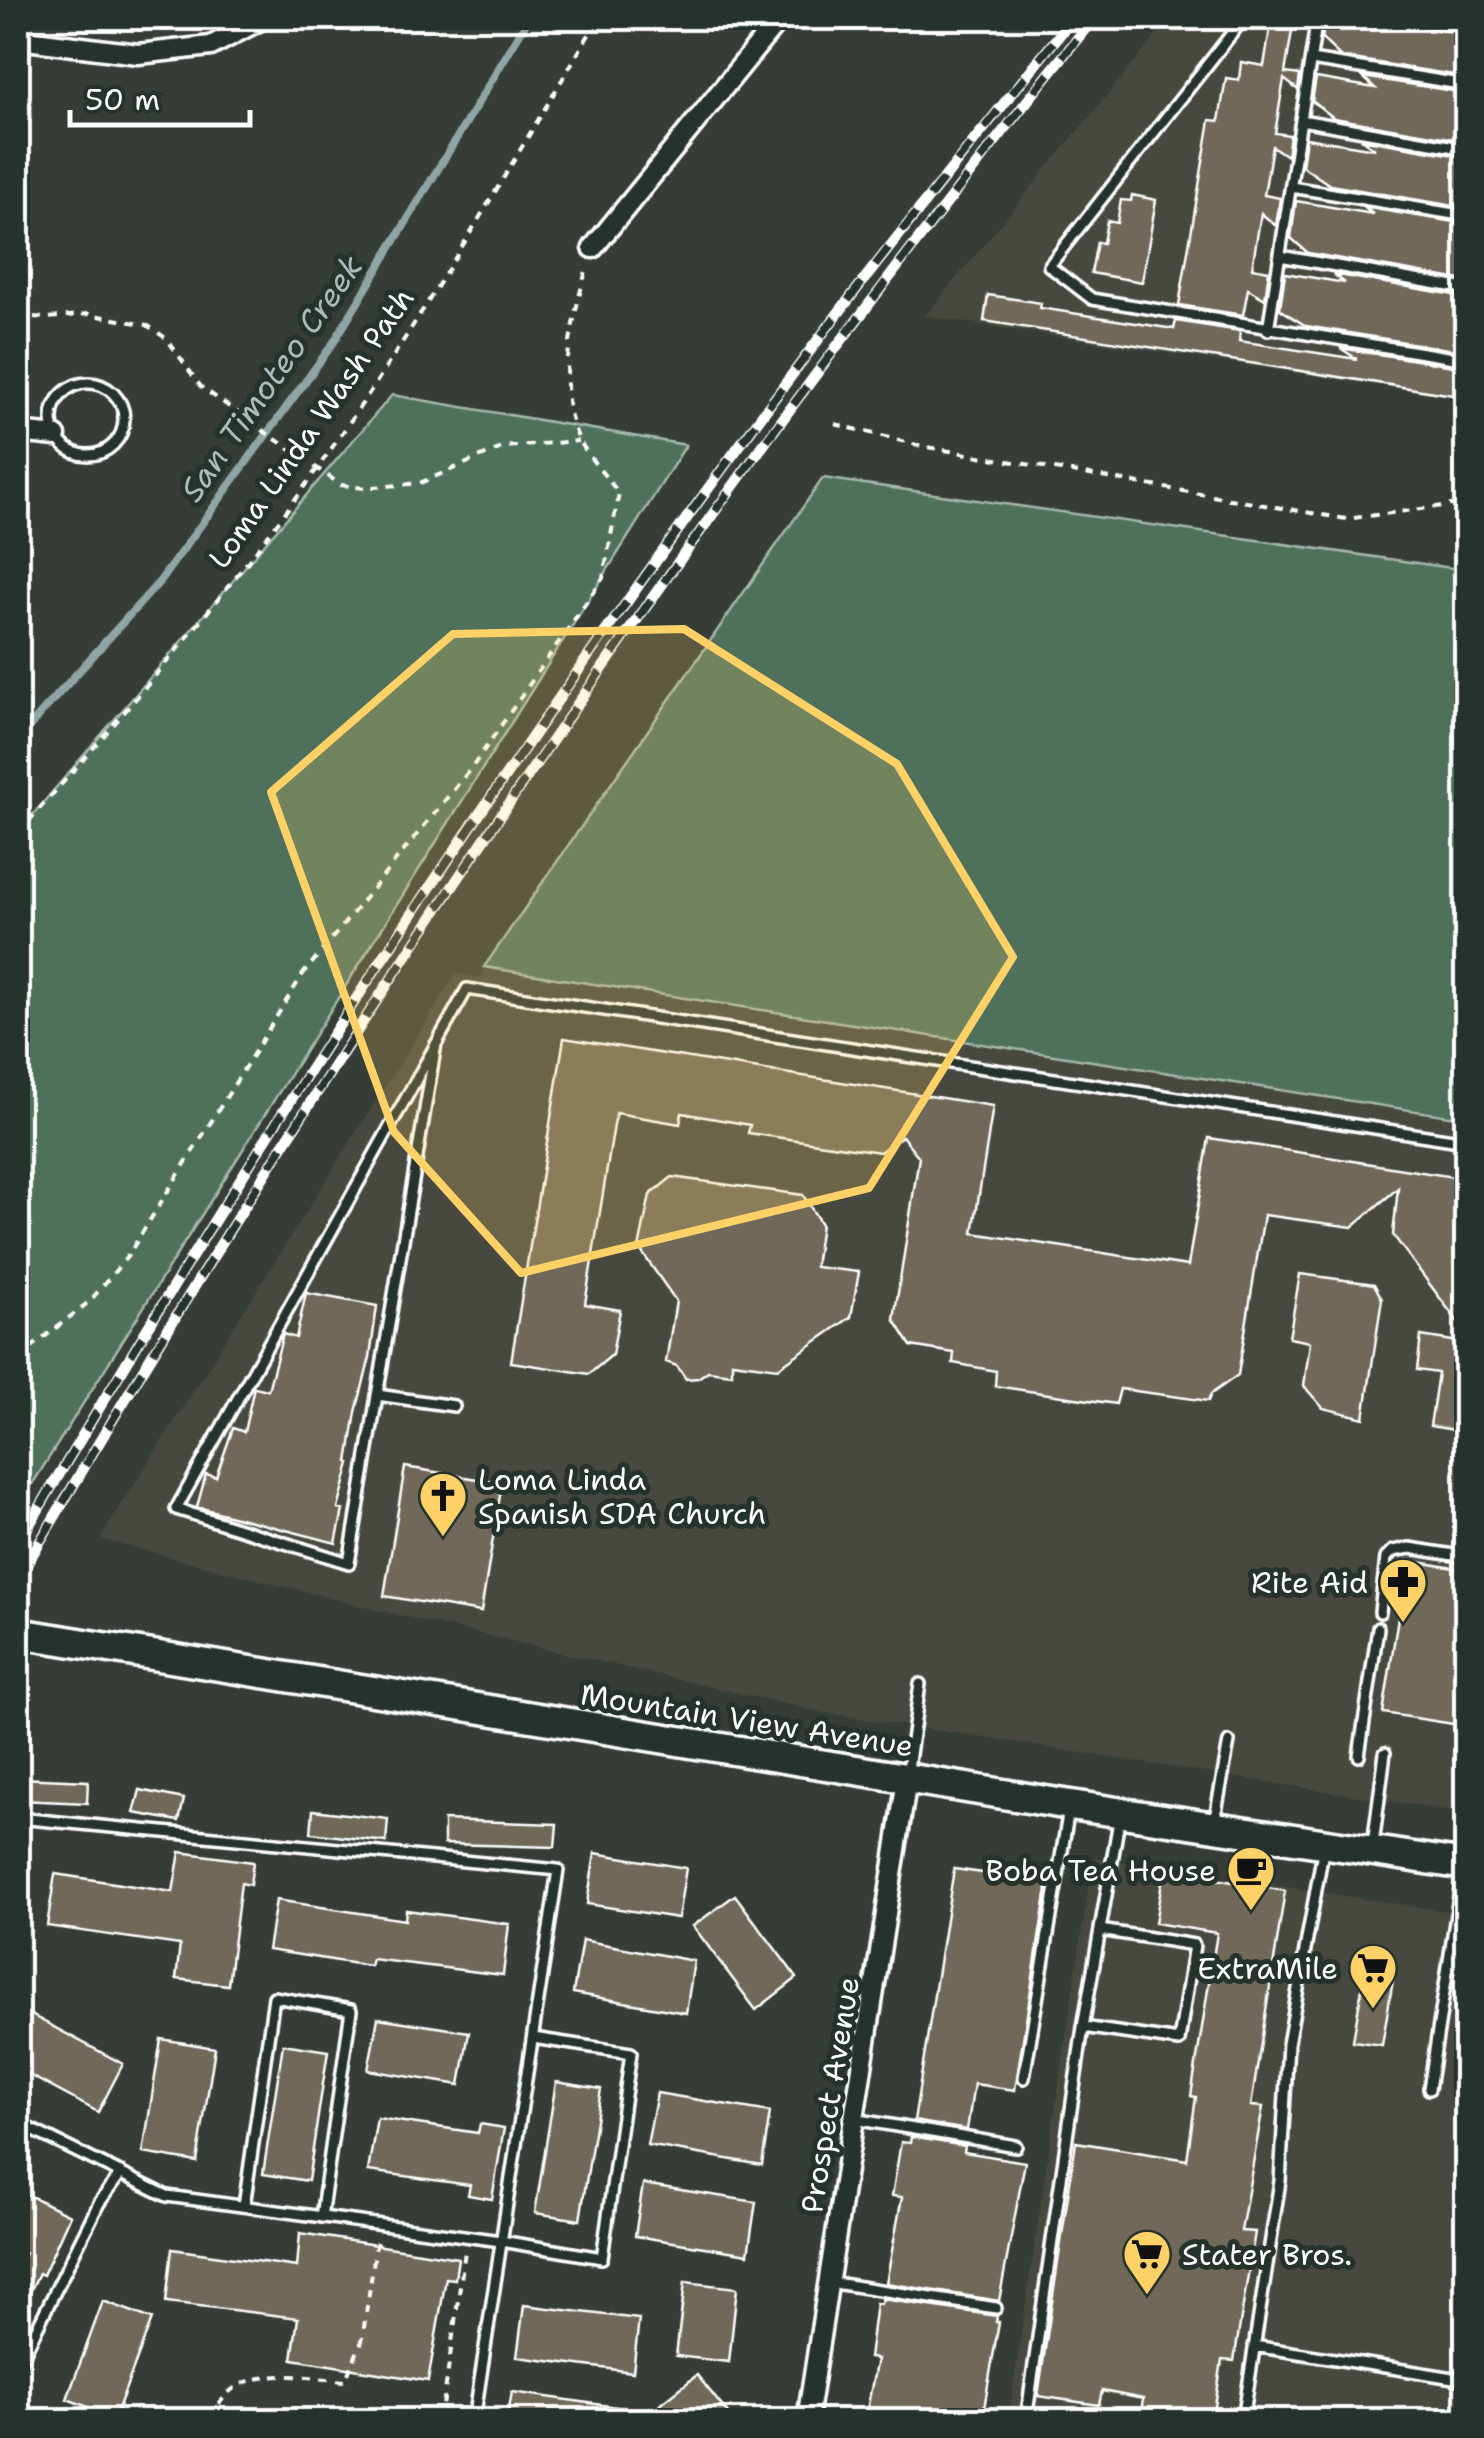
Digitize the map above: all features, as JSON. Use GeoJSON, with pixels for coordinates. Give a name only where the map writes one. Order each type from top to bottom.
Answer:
{"type":"FeatureCollection","features":[{"type":"Feature","properties":{"kind":"main road","name":"Mountain View Avenue"},"geometry":{"type":"LineString","coordinates":[[18,1633],[907,1779],[1465,1865]]}},
{"type":"Feature","properties":{"kind":"street"},"geometry":{"type":"LineString","coordinates":[[18,39],[138,54],[211,46],[264,18]]}},
{"type":"Feature","properties":{"kind":"street"},"geometry":{"type":"LineString","coordinates":[[593,248],[780,18]]}},
{"type":"Feature","properties":{"kind":"street"},"geometry":{"type":"LineString","coordinates":[[18,432],[56,436]]}},
{"type":"Feature","properties":{"kind":"street","name":"Prospect Avenue"},"geometry":{"type":"LineString","coordinates":[[807,2420],[907,1779]]}},
{"type":"Feature","properties":{"kind":"lane"},"geometry":{"type":"LineString","coordinates":[[1244,18],[1049,266],[1092,299],[1466,360]]}},
{"type":"Feature","properties":{"kind":"lane"},"geometry":{"type":"LineString","coordinates":[[1268,330],[1318,18]]}},
{"type":"Feature","properties":{"kind":"lane"},"geometry":{"type":"LineString","coordinates":[[1449,18],[1466,20]]}},
{"type":"Feature","properties":{"kind":"lane"},"geometry":{"type":"LineString","coordinates":[[1311,60],[1466,85]]}},
{"type":"Feature","properties":{"kind":"lane"},"geometry":{"type":"LineString","coordinates":[[1301,120],[1466,149]]}},
{"type":"Feature","properties":{"kind":"lane"},"geometry":{"type":"LineString","coordinates":[[1291,187],[1466,216]]}},
{"type":"Feature","properties":{"kind":"lane"},"geometry":{"type":"LineString","coordinates":[[1280,256],[1466,289]]}},
{"type":"Feature","properties":{"kind":"lane"},"geometry":{"type":"LineString","coordinates":[[88,383],[99,385],[119,399],[123,410],[122,433],[106,451],[84,456],[63,446],[56,436],[53,412],[65,392],[88,383]]}},
{"type":"Feature","properties":{"kind":"lane"},"geometry":{"type":"LineString","coordinates":[[436,1044],[349,1563],[176,1509],[436,1044],[467,990],[1466,1142]]}},
{"type":"Feature","properties":{"kind":"lane"},"geometry":{"type":"LineString","coordinates":[[377,1395],[454,1406]]}},
{"type":"Feature","properties":{"kind":"lane"},"geometry":{"type":"LineString","coordinates":[[1380,1612],[1386,1558],[1392,1551],[1410,1548],[1466,1557]]}},
{"type":"Feature","properties":{"kind":"lane"},"geometry":{"type":"LineString","coordinates":[[1359,1756],[1378,1628]]}},
{"type":"Feature","properties":{"kind":"lane"},"geometry":{"type":"LineString","coordinates":[[907,1779],[920,1684]]}},
{"type":"Feature","properties":{"kind":"lane"},"geometry":{"type":"LineString","coordinates":[[1213,1827],[1228,1742]]}},
{"type":"Feature","properties":{"kind":"lane"},"geometry":{"type":"LineString","coordinates":[[1372,1851],[1386,1754]]}},
{"type":"Feature","properties":{"kind":"lane"},"geometry":{"type":"LineString","coordinates":[[1024,2078],[1070,1805]]}},
{"type":"Feature","properties":{"kind":"lane"},"geometry":{"type":"LineString","coordinates":[[1026,2420],[1120,1813]]}},
{"type":"Feature","properties":{"kind":"lane"},"geometry":{"type":"LineString","coordinates":[[18,1818],[558,1870],[474,2420]]}},
{"type":"Feature","properties":{"kind":"lane"},"geometry":{"type":"LineString","coordinates":[[1243,2420],[1280,2181],[1288,2044],[1324,1844]]}},
{"type":"Feature","properties":{"kind":"lane"},"geometry":{"type":"LineString","coordinates":[[1429,2089],[1465,1865]]}},
{"type":"Feature","properties":{"kind":"lane"},"geometry":{"type":"LineString","coordinates":[[1084,2027],[1179,2041],[1194,1945],[1100,1930]]}},
{"type":"Feature","properties":{"kind":"lane"},"geometry":{"type":"LineString","coordinates":[[1448,1966],[1466,1969]]}},
{"type":"Feature","properties":{"kind":"lane"},"geometry":{"type":"LineString","coordinates":[[244,2206],[274,1996],[351,2010],[322,2217]]}},
{"type":"Feature","properties":{"kind":"lane"},"geometry":{"type":"LineString","coordinates":[[18,2122],[167,2196],[602,2258],[631,2053],[532,2038]]}},
{"type":"Feature","properties":{"kind":"lane"},"geometry":{"type":"LineString","coordinates":[[854,2120],[1016,2146]]}},
{"type":"Feature","properties":{"kind":"lane"},"geometry":{"type":"LineString","coordinates":[[18,2366],[99,2203],[121,2174]]}},
{"type":"Feature","properties":{"kind":"lane"},"geometry":{"type":"LineString","coordinates":[[828,2282],[996,2308]]}},
{"type":"Feature","properties":{"kind":"lane"},"geometry":{"type":"LineString","coordinates":[[1254,2346],[1466,2380]]}},
{"type":"Feature","properties":{"kind":"path","name":"Loma Linda Wash Path"},"geometry":{"type":"LineString","coordinates":[[18,833],[202,621],[318,468],[422,311],[600,18]]}},
{"type":"Feature","properties":{"kind":"path"},"geometry":{"type":"LineString","coordinates":[[18,1358],[90,1301],[127,1257],[303,974],[472,766],[603,578],[618,493],[580,441],[566,374],[574,317],[593,248]]}},
{"type":"Feature","properties":{"kind":"path"},"geometry":{"type":"LineString","coordinates":[[18,316],[88,314],[147,325],[167,339],[201,387],[341,485],[365,488],[420,483],[504,448],[580,441]]}},
{"type":"Feature","properties":{"kind":"path"},"geometry":{"type":"LineString","coordinates":[[836,424],[922,446],[1346,519],[1466,502]]}},
{"type":"Feature","properties":{"kind":"path"},"geometry":{"type":"LineString","coordinates":[[213,2420],[231,2390],[252,2380],[280,2374],[345,2382],[362,2341],[380,2225]]}},
{"type":"Feature","properties":{"kind":"path"},"geometry":{"type":"LineString","coordinates":[[441,2420],[467,2237]]}},
{"type":"Feature","properties":{"kind":"highlighted area"},"geometry":{"type":"Polygon","coordinates":[[[684,629],[897,764],[1013,957],[869,1188],[521,1273],[394,1132],[271,792],[453,634],[684,629]]]}},
{"type":"Feature","properties":{"kind":"shaded area"},"geometry":{"type":"Polygon","coordinates":[[[1171,18],[1466,18],[1466,399],[925,316],[1171,18]]]}},
{"type":"Feature","properties":{"kind":"shaded area"},"geometry":{"type":"Polygon","coordinates":[[[484,967],[1466,1119],[1466,1813],[820,1712],[377,1610],[100,1539],[456,974],[481,978],[484,967]]]}},
{"type":"Feature","properties":{"kind":"shaded area"},"geometry":{"type":"Polygon","coordinates":[[[1093,1858],[1466,1914],[1466,2420],[1008,2420],[1093,1858]]]}},
{"type":"Feature","properties":{"kind":"green space"},"geometry":{"type":"Polygon","coordinates":[[[392,395],[686,445],[18,1507],[18,832],[392,395]]]}},
{"type":"Feature","properties":{"kind":"green space"},"geometry":{"type":"Polygon","coordinates":[[[823,478],[1466,570],[1466,1099],[1455,1117],[484,967],[823,478]]]}},
{"type":"Feature","properties":{"kind":"building"},"geometry":{"type":"Polygon","coordinates":[[[1325,18],[1370,18],[1466,34],[1466,77],[1341,57],[1322,39],[1325,18]]]}},
{"type":"Feature","properties":{"kind":"building"},"geometry":{"type":"Polygon","coordinates":[[[1271,22],[1293,25],[1285,73],[1300,75],[1298,90],[1284,79],[1275,133],[1290,135],[1287,156],[1272,146],[1264,195],[1280,198],[1276,226],[1261,213],[1252,268],[1269,271],[1265,299],[1248,289],[1243,315],[1179,305],[1210,120],[1219,121],[1226,78],[1239,80],[1241,62],[1264,66],[1271,22]]]}},
{"type":"Feature","properties":{"kind":"building"},"geometry":{"type":"Polygon","coordinates":[[[1363,77],[1466,93],[1466,141],[1334,118],[1312,101],[1316,78],[1375,88],[1363,77]]]}},
{"type":"Feature","properties":{"kind":"building"},"geometry":{"type":"Polygon","coordinates":[[[1306,138],[1375,149],[1361,139],[1466,157],[1466,208],[1330,185],[1302,166],[1306,138]]]}},
{"type":"Feature","properties":{"kind":"building"},"geometry":{"type":"Polygon","coordinates":[[[1132,195],[1156,200],[1142,282],[1091,273],[1097,242],[1103,243],[1107,221],[1117,223],[1121,200],[1131,201],[1132,195]]]}},
{"type":"Feature","properties":{"kind":"building"},"geometry":{"type":"Polygon","coordinates":[[[1296,201],[1373,214],[1363,207],[1466,224],[1466,281],[1308,253],[1291,238],[1296,201]]]}},
{"type":"Feature","properties":{"kind":"building"},"geometry":{"type":"Polygon","coordinates":[[[1285,273],[1345,283],[1333,274],[1466,297],[1466,352],[1306,326],[1280,309],[1285,273]]]}},
{"type":"Feature","properties":{"kind":"building"},"geometry":{"type":"Polygon","coordinates":[[[988,295],[1041,303],[1040,308],[1174,329],[1176,321],[1240,331],[1239,341],[1357,359],[1340,348],[1466,368],[1466,397],[984,321],[988,295]]]}},
{"type":"Feature","properties":{"kind":"building"},"geometry":{"type":"Polygon","coordinates":[[[564,1038],[993,1106],[973,1233],[1188,1266],[1209,1138],[1466,1179],[1466,1333],[1393,1235],[1398,1188],[1352,1227],[1264,1215],[1238,1375],[1211,1394],[1208,1401],[1120,1389],[1116,1404],[995,1386],[996,1371],[953,1363],[954,1353],[911,1346],[894,1319],[919,1157],[902,1136],[880,1152],[748,1133],[750,1125],[682,1113],[680,1124],[616,1113],[585,1304],[620,1310],[612,1355],[589,1374],[511,1362],[564,1038]]]}},
{"type":"Feature","properties":{"kind":"building"},"geometry":{"type":"Polygon","coordinates":[[[672,1177],[803,1195],[821,1224],[815,1267],[859,1272],[851,1317],[778,1368],[732,1362],[732,1374],[708,1371],[698,1378],[686,1379],[677,1366],[666,1362],[676,1301],[639,1248],[650,1195],[672,1177]]]}},
{"type":"Feature","properties":{"kind":"building"},"geometry":{"type":"Polygon","coordinates":[[[1300,1274],[1374,1284],[1382,1299],[1364,1418],[1323,1408],[1304,1386],[1310,1342],[1289,1338],[1300,1274]]]}},
{"type":"Feature","properties":{"kind":"building"},"geometry":{"type":"Polygon","coordinates":[[[306,1293],[377,1306],[350,1463],[338,1509],[343,1510],[336,1543],[197,1507],[206,1474],[216,1477],[233,1428],[244,1432],[254,1387],[268,1390],[283,1334],[296,1338],[306,1293]]]}},
{"type":"Feature","properties":{"kind":"building"},"geometry":{"type":"Polygon","coordinates":[[[1421,1336],[1466,1343],[1466,1432],[1430,1426],[1438,1373],[1417,1370],[1421,1336]]]}},
{"type":"Feature","properties":{"kind":"building","name":"Loma Linda Spanish SDA Church"},"geometry":{"type":"Polygon","coordinates":[[[405,1467],[502,1483],[481,1612],[384,1596],[405,1467]]]}},
{"type":"Feature","properties":{"kind":"building","name":"Rite Aid"},"geometry":{"type":"Polygon","coordinates":[[[1407,1560],[1466,1570],[1466,1726],[1383,1713],[1407,1560]]]}},
{"type":"Feature","properties":{"kind":"building"},"geometry":{"type":"Polygon","coordinates":[[[18,1778],[88,1781],[87,1803],[18,1800],[18,1778]]]}},
{"type":"Feature","properties":{"kind":"building"},"geometry":{"type":"Polygon","coordinates":[[[140,1790],[184,1799],[179,1821],[134,1813],[140,1790]]]}},
{"type":"Feature","properties":{"kind":"building"},"geometry":{"type":"Polygon","coordinates":[[[313,1810],[388,1819],[386,1842],[311,1833],[313,1810]]]}},
{"type":"Feature","properties":{"kind":"building"},"geometry":{"type":"Polygon","coordinates":[[[444,1820],[557,1824],[555,1847],[444,1844],[444,1820]]]}},
{"type":"Feature","properties":{"kind":"building"},"geometry":{"type":"Polygon","coordinates":[[[180,1852],[253,1862],[250,1885],[241,1883],[228,1985],[176,1979],[180,1945],[47,1926],[55,1874],[173,1892],[180,1852]]]}},
{"type":"Feature","properties":{"kind":"building"},"geometry":{"type":"Polygon","coordinates":[[[595,1853],[686,1868],[678,1918],[587,1904],[595,1853]]]}},
{"type":"Feature","properties":{"kind":"building"},"geometry":{"type":"Polygon","coordinates":[[[954,1869],[1048,1882],[1015,2090],[974,2084],[967,2130],[914,2121],[954,1869]]]}},
{"type":"Feature","properties":{"kind":"building","name":"Stater Bros."},"geometry":{"type":"Polygon","coordinates":[[[1164,1870],[1285,1891],[1251,2106],[1263,2107],[1241,2231],[1255,2232],[1234,2361],[1222,2360],[1213,2420],[1140,2420],[1143,2399],[1102,2391],[1099,2405],[1038,2396],[1076,2142],[1187,2160],[1196,2097],[1191,2096],[1217,1933],[1155,1923],[1164,1870]]]}},
{"type":"Feature","properties":{"kind":"building"},"geometry":{"type":"Polygon","coordinates":[[[735,1895],[797,1978],[756,2010],[693,1926],[735,1895]]]}},
{"type":"Feature","properties":{"kind":"building"},"geometry":{"type":"Polygon","coordinates":[[[276,1900],[405,1920],[406,1910],[509,1924],[503,1975],[372,1959],[370,1966],[268,1950],[276,1900]]]}},
{"type":"Feature","properties":{"kind":"building"},"geometry":{"type":"Polygon","coordinates":[[[582,1940],[694,1961],[686,2013],[573,1993],[582,1940]]]}},
{"type":"Feature","properties":{"kind":"building","name":"ExtraMile"},"geometry":{"type":"Polygon","coordinates":[[[1364,1975],[1393,1980],[1382,2045],[1353,2041],[1364,1975]]]}},
{"type":"Feature","properties":{"kind":"building"},"geometry":{"type":"Polygon","coordinates":[[[18,2008],[123,2064],[98,2112],[18,2069],[18,2008]]]}},
{"type":"Feature","properties":{"kind":"building"},"geometry":{"type":"Polygon","coordinates":[[[378,2018],[469,2032],[460,2085],[368,2070],[378,2018]]]}},
{"type":"Feature","properties":{"kind":"building"},"geometry":{"type":"Polygon","coordinates":[[[161,2039],[215,2048],[197,2162],[143,2153],[161,2039]]]}},
{"type":"Feature","properties":{"kind":"building"},"geometry":{"type":"Polygon","coordinates":[[[283,2044],[328,2051],[308,2181],[263,2174],[283,2044]]]}},
{"type":"Feature","properties":{"kind":"building"},"geometry":{"type":"Polygon","coordinates":[[[556,2082],[601,2089],[580,2220],[535,2213],[556,2082]]]}},
{"type":"Feature","properties":{"kind":"building"},"geometry":{"type":"Polygon","coordinates":[[[657,2093],[770,2112],[762,2165],[647,2145],[657,2093]]]}},
{"type":"Feature","properties":{"kind":"building"},"geometry":{"type":"Polygon","coordinates":[[[377,2118],[478,2133],[480,2124],[504,2128],[492,2199],[468,2195],[470,2185],[368,2171],[377,2118]]]}},
{"type":"Feature","properties":{"kind":"building"},"geometry":{"type":"Polygon","coordinates":[[[911,2137],[965,2146],[964,2152],[1025,2162],[999,2301],[886,2283],[902,2197],[892,2196],[901,2142],[910,2143],[911,2137]]]}},
{"type":"Feature","properties":{"kind":"building"},"geometry":{"type":"Polygon","coordinates":[[[643,2184],[756,2202],[748,2254],[635,2236],[643,2184]]]}},
{"type":"Feature","properties":{"kind":"building"},"geometry":{"type":"Polygon","coordinates":[[[18,2190],[70,2215],[43,2275],[39,2273],[18,2317],[18,2269],[25,2253],[18,2249],[18,2190]]]}},
{"type":"Feature","properties":{"kind":"building"},"geometry":{"type":"Polygon","coordinates":[[[300,2233],[458,2258],[455,2279],[446,2278],[428,2381],[292,2359],[298,2318],[166,2302],[172,2249],[297,2267],[300,2233]]]}},
{"type":"Feature","properties":{"kind":"building"},"geometry":{"type":"Polygon","coordinates":[[[685,2282],[737,2288],[729,2362],[676,2356],[685,2282]]]}},
{"type":"Feature","properties":{"kind":"building"},"geometry":{"type":"Polygon","coordinates":[[[882,2299],[997,2316],[982,2420],[865,2420],[877,2359],[869,2358],[876,2303],[881,2304],[882,2299]]]}},
{"type":"Feature","properties":{"kind":"building"},"geometry":{"type":"Polygon","coordinates":[[[103,2301],[152,2319],[115,2417],[67,2399],[103,2301]]]}},
{"type":"Feature","properties":{"kind":"building"},"geometry":{"type":"Polygon","coordinates":[[[524,2305],[639,2319],[633,2372],[517,2357],[524,2305]]]}},
{"type":"Feature","properties":{"kind":"building"},"geometry":{"type":"Polygon","coordinates":[[[697,2375],[733,2420],[640,2420],[697,2375]]]}},
{"type":"Feature","properties":{"kind":"building"},"geometry":{"type":"Polygon","coordinates":[[[512,2392],[631,2409],[630,2420],[507,2420],[512,2392]]]}},
{"type":"Feature","properties":{"kind":"waterway","name":"San Timoteo Creek"},"geometry":{"type":"LineString","coordinates":[[18,739],[160,581],[334,342],[529,18]]}},
{"type":"Feature","properties":{"kind":"railway"},"geometry":{"type":"LineString","coordinates":[[18,1544],[304,1079],[609,626],[824,332],[1073,18]]}},
{"type":"Feature","properties":{"kind":"railway"},"geometry":{"type":"LineString","coordinates":[[18,1579],[265,1174],[526,778],[803,392],[1094,18]]}},
{"type":"Feature","properties":{"kind":"place","name":"Loma Linda Spanish SDA Church"},"geometry":{"type":"Point","coordinates":[443,1538]}},
{"type":"Feature","properties":{"kind":"place","name":"Rite Aid"},"geometry":{"type":"Point","coordinates":[1403,1624]}},
{"type":"Feature","properties":{"kind":"place","name":"Boba Tea House"},"geometry":{"type":"Point","coordinates":[1251,1912]}},
{"type":"Feature","properties":{"kind":"place","name":"ExtraMile"},"geometry":{"type":"Point","coordinates":[1373,2010]}},
{"type":"Feature","properties":{"kind":"place","name":"Stater Bros."},"geometry":{"type":"Point","coordinates":[1147,2296]}}]}
